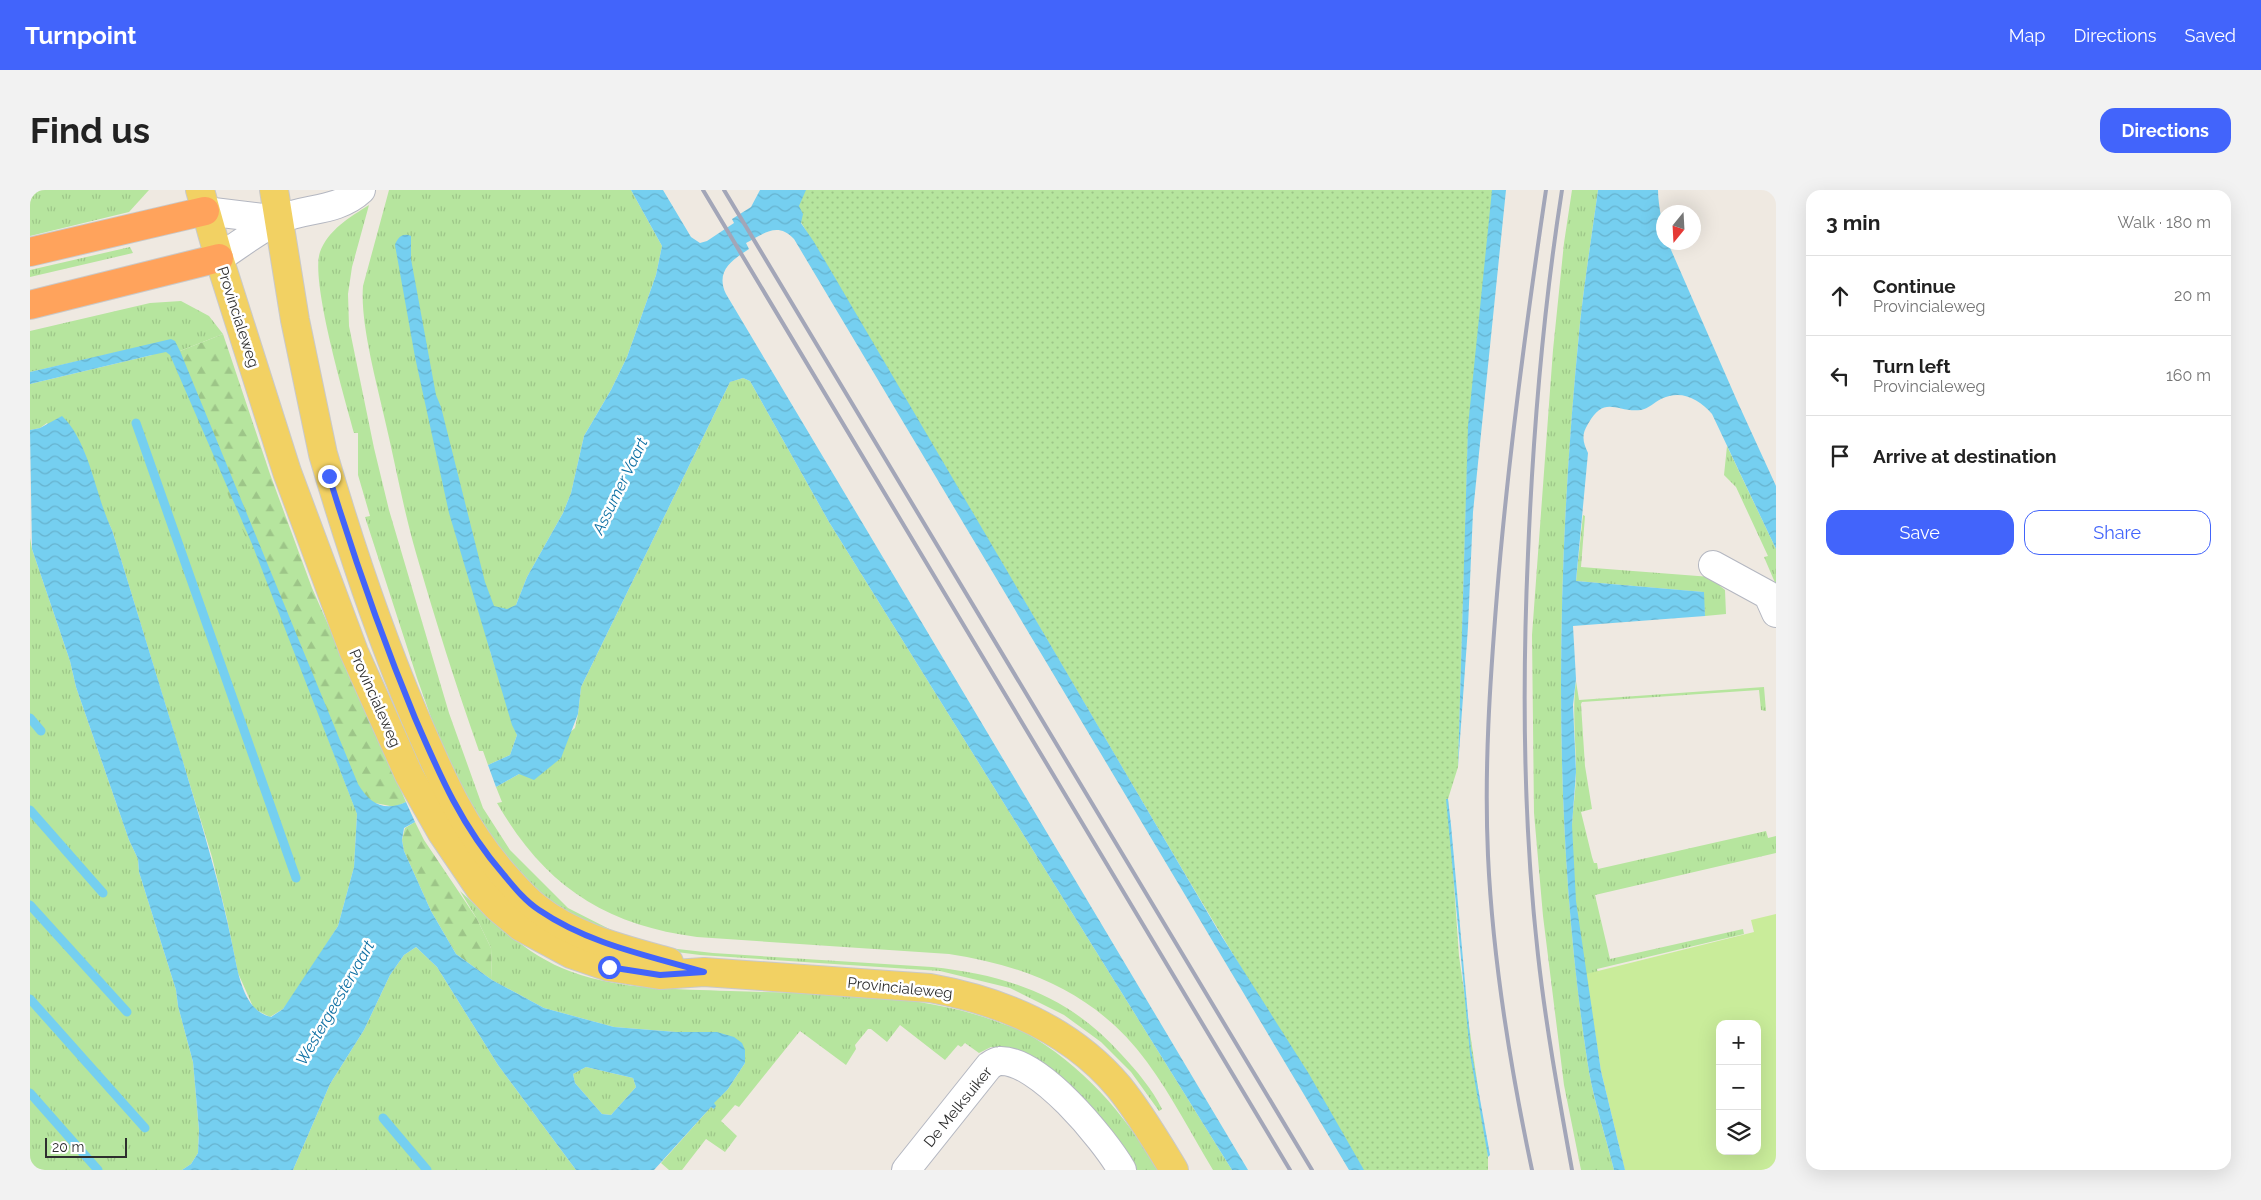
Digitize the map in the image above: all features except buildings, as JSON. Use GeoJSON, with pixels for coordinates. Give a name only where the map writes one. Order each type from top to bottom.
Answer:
{"type":"FeatureCollection","features":[{"type":"Feature","properties":{"kind":"highway"},"geometry":{"type":"LineString","coordinates":[[30,252],[203,201]]}},
{"type":"Feature","properties":{"kind":"highway"},"geometry":{"type":"LineString","coordinates":[[30,305],[219,258]]}},
{"type":"Feature","properties":{"kind":"main road","name":"Provincialeweg"},"geometry":{"type":"LineString","coordinates":[[274,190],[295,320],[323,454],[350,545],[383,640],[434,762],[466,870],[497,908],[521,927],[546,941],[571,954],[609,967],[660,975],[704,972],[930,988],[962,994],[1018,1013],[1067,1040],[1091,1059],[1118,1087],[1147,1125],[1174,1170]]}},
{"type":"Feature","properties":{"kind":"main road","name":"Provincialeweg"},"geometry":{"type":"LineString","coordinates":[[203,201],[219,258],[287,472],[354,652],[409,775],[452,826]]}},
{"type":"Feature","properties":{"kind":"street","name":"Provincialeweg"},"geometry":{"type":"LineString","coordinates":[[219,258],[279,220],[323,209],[349,199],[361,190]]}},
{"type":"Feature","properties":{"kind":"street","name":"Provincialeweg"},"geometry":{"type":"LineString","coordinates":[[203,201],[279,220]]}},
{"type":"Feature","properties":{"kind":"street"},"geometry":{"type":"LineString","coordinates":[[1713,565],[1768,595],[1776,613]]}},
{"type":"Feature","properties":{"kind":"street","name":"De Melksuiker"},"geometry":{"type":"LineString","coordinates":[[906,1170],[989,1066],[998,1061],[1012,1062],[1050,1087],[1091,1125],[1112,1152],[1122,1170]]}},
{"type":"Feature","properties":{"kind":"green space"},"geometry":{"type":"Polygon","coordinates":[[[30,190],[149,190],[129,212],[30,236],[30,190]]]}},
{"type":"Feature","properties":{"kind":"green space"},"geometry":{"type":"Polygon","coordinates":[[[389,190],[631,190],[662,246],[656,275],[627,357],[611,390],[584,436],[571,493],[563,513],[527,577],[516,605],[490,651],[517,735],[510,755],[488,765],[483,751],[479,751],[470,727],[416,553],[366,333],[363,286],[389,190]]]}},
{"type":"Feature","properties":{"kind":"green space"},"geometry":{"type":"Polygon","coordinates":[[[782,190],[1494,190],[1468,436],[1458,767],[1448,799],[1459,956],[1488,1157],[1488,1170],[1362,1170],[1188,879],[782,190]]]}},
{"type":"Feature","properties":{"kind":"green space"},"geometry":{"type":"Polygon","coordinates":[[[1572,190],[1598,190],[1580,323],[1566,506],[1561,691],[1563,784],[1567,876],[1575,968],[1587,1059],[1595,1101],[1614,1170],[1581,1170],[1564,1085],[1543,916],[1534,813],[1532,635],[1553,350],[1564,243],[1572,190]]]}},
{"type":"Feature","properties":{"kind":"green space"},"geometry":{"type":"Polygon","coordinates":[[[369,205],[352,267],[348,294],[349,326],[374,448],[389,510],[449,713],[483,808],[510,850],[568,908],[623,936],[660,947],[713,953],[932,967],[986,976],[1036,992],[1080,1017],[1101,1034],[1138,1074],[1154,1094],[1162,1109],[1159,1111],[1131,1072],[1101,1042],[1064,1015],[1010,988],[940,971],[700,955],[661,950],[635,944],[554,908],[498,856],[449,768],[417,678],[365,517],[370,516],[358,475],[358,433],[354,433],[324,313],[318,267],[320,252],[328,237],[334,231],[347,219],[369,205]]]}},
{"type":"Feature","properties":{"kind":"green space"},"geometry":{"type":"Polygon","coordinates":[[[130,247],[133,253],[30,277],[30,270],[130,247]]]}},
{"type":"Feature","properties":{"kind":"green space"},"geometry":{"type":"Polygon","coordinates":[[[181,301],[209,316],[223,334],[180,351],[357,814],[354,867],[338,926],[297,991],[283,1009],[270,1017],[254,1009],[238,973],[212,857],[112,530],[105,515],[47,423],[40,428],[30,430],[30,384],[152,355],[149,345],[30,372],[30,331],[150,303],[181,301]]]}},
{"type":"Feature","properties":{"kind":"green space"},"geometry":{"type":"Polygon","coordinates":[[[223,334],[270,474],[312,588],[406,802],[395,807],[375,803],[357,814],[329,738],[170,355],[223,334]]]}},
{"type":"Feature","properties":{"kind":"green space"},"geometry":{"type":"Polygon","coordinates":[[[743,378],[750,381],[829,522],[1232,1170],[1213,1170],[1165,1088],[1128,1039],[1107,1019],[1060,987],[1007,967],[949,954],[697,937],[633,923],[605,911],[580,896],[556,878],[535,857],[515,832],[497,803],[502,802],[496,787],[519,774],[575,728],[581,687],[730,382],[743,378]]]}},
{"type":"Feature","properties":{"kind":"green space"},"geometry":{"type":"Polygon","coordinates":[[[1727,446],[1776,549],[1776,585],[1764,557],[1768,556],[1736,487],[1724,475],[1727,446]]]}},
{"type":"Feature","properties":{"kind":"green space"},"geometry":{"type":"Polygon","coordinates":[[[1583,515],[1585,516],[1581,567],[1711,577],[1724,582],[1720,586],[1725,590],[1726,614],[1705,616],[1703,592],[1576,581],[1583,515]]]}},
{"type":"Feature","properties":{"kind":"green space"},"geometry":{"type":"Polygon","coordinates":[[[30,538],[70,661],[76,687],[129,840],[138,859],[139,872],[176,990],[178,1006],[193,1062],[199,1130],[198,1153],[191,1164],[182,1170],[30,1170],[30,538]]]}},
{"type":"Feature","properties":{"kind":"green space"},"geometry":{"type":"Polygon","coordinates":[[[1576,681],[1579,700],[1764,687],[1766,711],[1761,710],[1759,690],[1582,702],[1581,704],[1585,766],[1592,809],[1581,812],[1592,857],[1594,863],[1597,863],[1598,869],[1766,831],[1768,838],[1776,836],[1776,853],[1595,895],[1610,959],[1743,929],[1744,934],[1597,969],[1646,1170],[1625,1170],[1597,1042],[1582,955],[1576,912],[1572,825],[1576,779],[1574,715],[1576,681]]]}},
{"type":"Feature","properties":{"kind":"green space"},"geometry":{"type":"Polygon","coordinates":[[[415,822],[424,840],[477,919],[491,948],[492,980],[456,954],[431,911],[404,851],[402,840],[405,828],[415,822]]]}},
{"type":"Feature","properties":{"kind":"green space"},"geometry":{"type":"Polygon","coordinates":[[[460,891],[526,948],[556,965],[591,978],[650,988],[831,994],[900,999],[934,1004],[967,1012],[1018,1029],[1065,1059],[1100,1092],[1131,1129],[1158,1170],[1134,1170],[1005,1048],[991,1047],[979,1053],[965,1043],[961,1047],[958,1045],[945,1060],[900,1025],[887,1042],[871,1029],[868,1029],[855,1045],[856,1049],[846,1065],[800,1031],[739,1107],[735,1105],[721,1121],[737,1136],[725,1152],[706,1139],[682,1170],[669,1170],[661,1163],[711,1107],[714,1109],[713,1103],[728,1089],[745,1063],[717,1032],[676,1032],[614,1027],[544,1008],[492,980],[491,948],[477,919],[460,891]]]}},
{"type":"Feature","properties":{"kind":"green space"},"geometry":{"type":"Polygon","coordinates":[[[1776,914],[1776,1170],[1625,1170],[1601,1071],[1586,974],[1754,932],[1751,920],[1776,914]]]}},
{"type":"Feature","properties":{"kind":"green space"},"geometry":{"type":"Polygon","coordinates":[[[416,947],[437,967],[498,1065],[576,1170],[293,1170],[330,1084],[364,1030],[390,975],[404,955],[416,947]]]}},
{"type":"Feature","properties":{"kind":"green space"},"geometry":{"type":"Polygon","coordinates":[[[586,1067],[633,1078],[636,1087],[611,1115],[602,1114],[575,1083],[573,1074],[586,1067]]]}},
{"type":"Feature","properties":{"kind":"water","name":"Assumer Vaart"},"geometry":{"type":"Polygon","coordinates":[[[631,190],[663,190],[691,237],[700,243],[707,241],[734,223],[732,219],[751,207],[760,190],[806,190],[799,206],[803,214],[801,223],[814,242],[1219,932],[1309,1074],[1364,1170],[1349,1170],[794,239],[782,231],[770,231],[746,243],[749,249],[731,262],[724,273],[723,286],[726,294],[1248,1170],[1232,1170],[829,522],[750,381],[743,378],[730,382],[581,687],[578,714],[561,758],[534,780],[519,774],[496,787],[488,765],[510,755],[517,735],[512,725],[449,513],[415,357],[395,245],[401,236],[411,236],[411,259],[436,395],[441,407],[485,582],[494,606],[507,609],[516,605],[527,577],[563,513],[571,493],[584,436],[611,390],[627,357],[656,275],[662,246],[631,190]]]}},
{"type":"Feature","properties":{"kind":"water"},"geometry":{"type":"Polygon","coordinates":[[[1492,190],[1506,190],[1473,512],[1468,627],[1458,767],[1468,426],[1492,190]]]}},
{"type":"Feature","properties":{"kind":"water"},"geometry":{"type":"Polygon","coordinates":[[[1598,190],[1658,190],[1659,205],[1656,205],[1656,250],[1671,250],[1776,486],[1776,549],[1712,414],[1695,400],[1682,395],[1676,395],[1661,399],[1641,410],[1606,407],[1594,415],[1584,432],[1584,442],[1588,453],[1576,581],[1704,592],[1705,616],[1573,626],[1576,679],[1573,705],[1576,772],[1572,825],[1576,901],[1601,1071],[1625,1170],[1614,1170],[1589,1073],[1575,969],[1567,877],[1563,785],[1561,691],[1566,505],[1572,413],[1586,273],[1598,190]]]}},
{"type":"Feature","properties":{"kind":"water","name":"Westergeestervaart"},"geometry":{"type":"Polygon","coordinates":[[[171,339],[175,341],[358,784],[367,797],[378,804],[391,806],[406,802],[415,822],[404,828],[402,840],[404,851],[431,911],[456,954],[492,980],[544,1008],[614,1027],[676,1032],[717,1032],[734,1037],[742,1043],[745,1050],[745,1063],[728,1089],[714,1103],[716,1106],[714,1109],[711,1107],[654,1170],[576,1170],[498,1065],[437,967],[416,947],[404,955],[390,975],[364,1030],[330,1084],[293,1170],[182,1170],[191,1164],[198,1153],[199,1130],[193,1062],[178,1006],[176,990],[139,872],[138,859],[129,840],[76,687],[70,661],[32,549],[30,430],[40,428],[62,416],[79,440],[86,455],[112,530],[195,803],[222,899],[243,989],[254,1007],[262,1013],[271,1017],[283,1009],[338,926],[354,867],[357,814],[252,544],[170,355],[166,352],[30,384],[30,372],[171,339]],[[586,1067],[573,1074],[575,1083],[602,1114],[611,1115],[636,1087],[633,1078],[586,1067]]]}},
{"type":"Feature","properties":{"kind":"water"},"geometry":{"type":"Polygon","coordinates":[[[1446,799],[1448,799],[1451,825],[1471,1049],[1490,1155],[1488,1157],[1470,1054],[1446,799]]]}},
{"type":"Feature","properties":{"kind":"waterway"},"geometry":{"type":"LineString","coordinates":[[136,423],[296,878]]}},
{"type":"Feature","properties":{"kind":"waterway"},"geometry":{"type":"LineString","coordinates":[[30,718],[41,731]]}},
{"type":"Feature","properties":{"kind":"waterway"},"geometry":{"type":"LineString","coordinates":[[30,810],[103,893]]}},
{"type":"Feature","properties":{"kind":"waterway"},"geometry":{"type":"LineString","coordinates":[[30,905],[127,1012]]}},
{"type":"Feature","properties":{"kind":"waterway"},"geometry":{"type":"LineString","coordinates":[[30,999],[145,1128]]}},
{"type":"Feature","properties":{"kind":"waterway"},"geometry":{"type":"LineString","coordinates":[[30,1093],[98,1170]]}},
{"type":"Feature","properties":{"kind":"waterway"},"geometry":{"type":"LineString","coordinates":[[383,1118],[427,1170]]}},
{"type":"Feature","properties":{"kind":"railway"},"geometry":{"type":"LineString","coordinates":[[703,190],[1290,1170]]}},
{"type":"Feature","properties":{"kind":"railway"},"geometry":{"type":"LineString","coordinates":[[724,190],[1312,1170]]}},
{"type":"Feature","properties":{"kind":"railway"},"geometry":{"type":"LineString","coordinates":[[1532,1170],[1510,1053],[1498,975],[1490,896],[1487,757],[1494,627],[1506,492],[1531,291],[1546,190]]}},
{"type":"Feature","properties":{"kind":"railway"},"geometry":{"type":"LineString","coordinates":[[1562,190],[1544,326],[1533,463],[1525,654],[1525,755],[1529,855],[1541,982],[1572,1170]]}},
{"type":"Feature","properties":{"kind":"route"},"geometry":{"type":"LineString","coordinates":[[329,476],[350,545],[383,640],[434,762],[462,820],[480,847],[518,892],[537,909],[574,932],[609,945],[704,972],[660,975],[609,967]]}}]}
